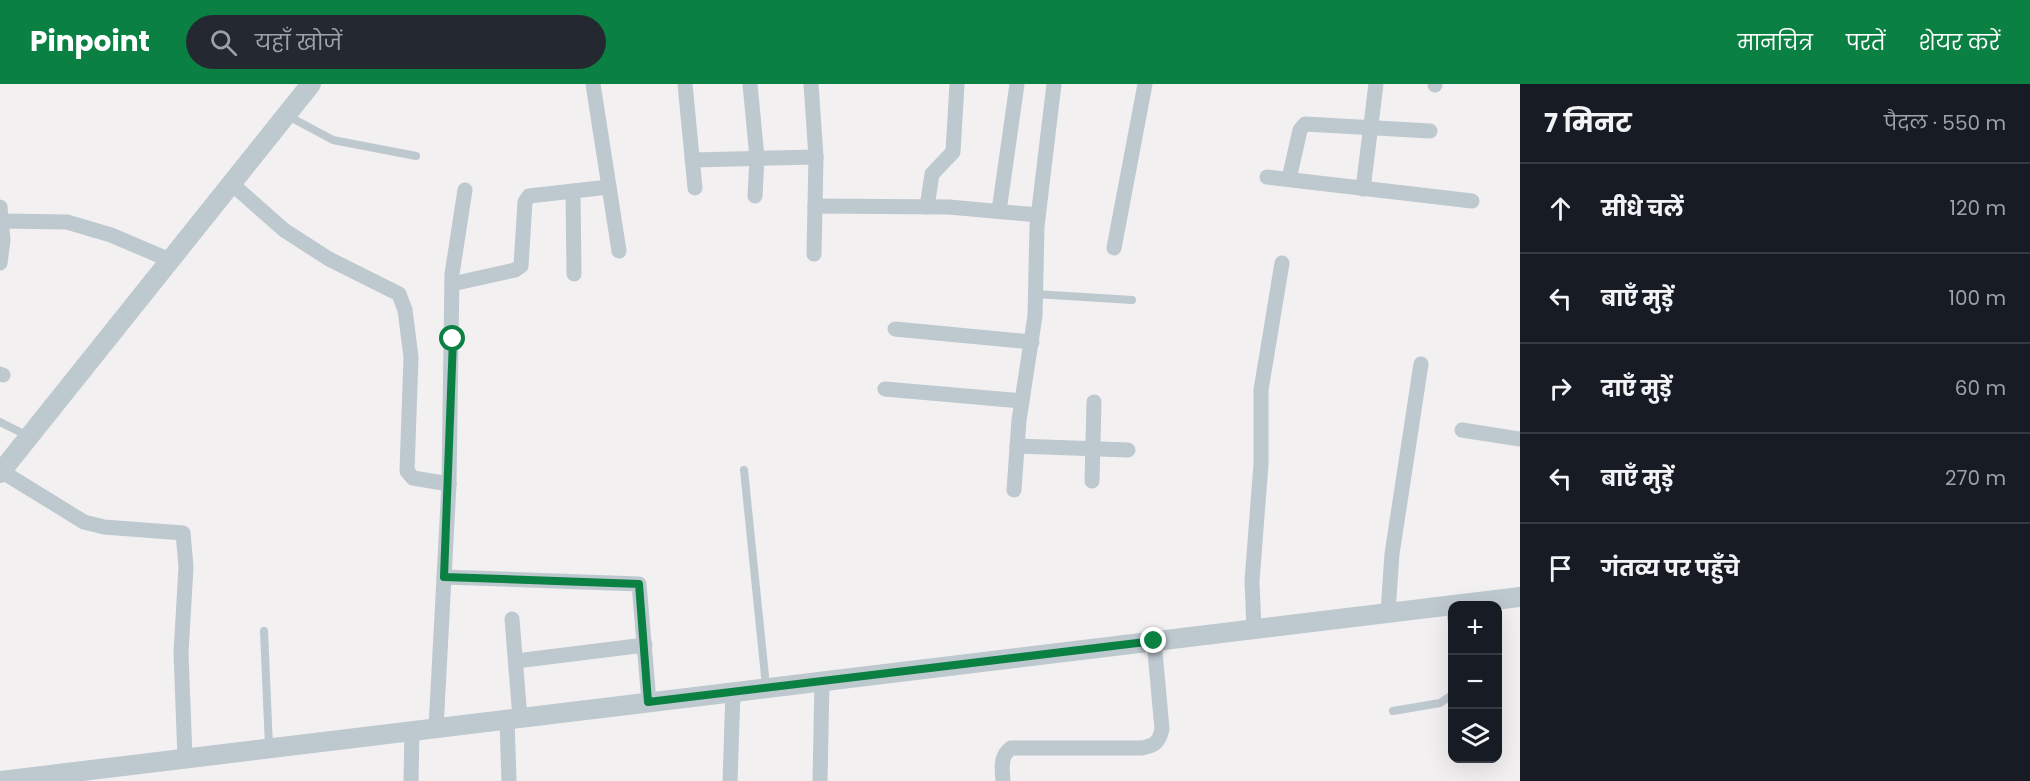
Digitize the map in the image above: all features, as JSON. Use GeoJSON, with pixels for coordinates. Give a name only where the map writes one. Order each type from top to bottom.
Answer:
{"type":"FeatureCollection","features":[{"type":"Feature","properties":{"kind":"street"},"geometry":{"type":"LineString","coordinates":[[184,758],[181,653],[186,567],[183,533],[104,527],[84,522],[1,472],[172,261],[311,84]]}},
{"type":"Feature","properties":{"kind":"street"},"geometry":{"type":"LineString","coordinates":[[592,84],[619,251]]}},
{"type":"Feature","properties":{"kind":"street"},"geometry":{"type":"LineString","coordinates":[[685,84],[695,188]]}},
{"type":"Feature","properties":{"kind":"street"},"geometry":{"type":"LineString","coordinates":[[750,84],[757,158],[755,196]]}},
{"type":"Feature","properties":{"kind":"street"},"geometry":{"type":"LineString","coordinates":[[811,84],[816,157],[814,254]]}},
{"type":"Feature","properties":{"kind":"street"},"geometry":{"type":"LineString","coordinates":[[927,207],[932,174],[953,152],[957,84]]}},
{"type":"Feature","properties":{"kind":"street"},"geometry":{"type":"LineString","coordinates":[[999,211],[1017,84]]}},
{"type":"Feature","properties":{"kind":"street"},"geometry":{"type":"LineString","coordinates":[[1014,490],[1022,401],[1032,342],[1038,215],[1054,84]]}},
{"type":"Feature","properties":{"kind":"street"},"geometry":{"type":"LineString","coordinates":[[1114,248],[1145,84]]}},
{"type":"Feature","properties":{"kind":"street"},"geometry":{"type":"LineString","coordinates":[[1363,189],[1376,84]]}},
{"type":"Feature","properties":{"kind":"street"},"geometry":{"type":"LineString","coordinates":[[1289,179],[1303,125],[1430,131]]}},
{"type":"Feature","properties":{"kind":"street"},"geometry":{"type":"LineString","coordinates":[[692,160],[816,157]]}},
{"type":"Feature","properties":{"kind":"street"},"geometry":{"type":"LineString","coordinates":[[1267,177],[1472,201]]}},
{"type":"Feature","properties":{"kind":"street"},"geometry":{"type":"LineString","coordinates":[[232,184],[284,230],[329,259],[399,294],[405,310],[411,357],[407,471],[413,478],[449,484]]}},
{"type":"Feature","properties":{"kind":"street"},"geometry":{"type":"LineString","coordinates":[[452,284],[520,268],[523,261],[526,198],[536,194],[609,187]]}},
{"type":"Feature","properties":{"kind":"street"},"geometry":{"type":"LineString","coordinates":[[436,728],[449,484],[453,260],[465,190]]}},
{"type":"Feature","properties":{"kind":"street"},"geometry":{"type":"LineString","coordinates":[[573,191],[574,274]]}},
{"type":"Feature","properties":{"kind":"street"},"geometry":{"type":"LineString","coordinates":[[815,206],[927,207],[1038,215]]}},
{"type":"Feature","properties":{"kind":"street"},"geometry":{"type":"LineString","coordinates":[[0,263],[2,214],[76,224],[172,261]]}},
{"type":"Feature","properties":{"kind":"street"},"geometry":{"type":"LineString","coordinates":[[1254,629],[1252,581],[1261,464],[1261,390],[1282,263]]}},
{"type":"Feature","properties":{"kind":"street"},"geometry":{"type":"LineString","coordinates":[[895,329],[1032,342]]}},
{"type":"Feature","properties":{"kind":"street"},"geometry":{"type":"LineString","coordinates":[[1388,612],[1392,554],[1421,364]]}},
{"type":"Feature","properties":{"kind":"street"},"geometry":{"type":"LineString","coordinates":[[885,389],[1022,401]]}},
{"type":"Feature","properties":{"kind":"street"},"geometry":{"type":"LineString","coordinates":[[1092,481],[1094,402]]}},
{"type":"Feature","properties":{"kind":"street"},"geometry":{"type":"LineString","coordinates":[[1462,430],[1520,439]]}},
{"type":"Feature","properties":{"kind":"street"},"geometry":{"type":"LineString","coordinates":[[1017,446],[1128,450]]}},
{"type":"Feature","properties":{"kind":"street"},"geometry":{"type":"LineString","coordinates":[[444,577],[637,583],[641,589],[648,702]]}},
{"type":"Feature","properties":{"kind":"street"},"geometry":{"type":"LineString","coordinates":[[1502,602],[1520,597]]}},
{"type":"Feature","properties":{"kind":"street"},"geometry":{"type":"LineString","coordinates":[[0,781],[116,774],[184,758],[1388,612],[1448,615]]}},
{"type":"Feature","properties":{"kind":"street"},"geometry":{"type":"LineString","coordinates":[[509,781],[516,661],[512,619]]}},
{"type":"Feature","properties":{"kind":"street"},"geometry":{"type":"LineString","coordinates":[[1003,781],[1004,753],[1011,748],[1141,748],[1154,746],[1160,739],[1162,729],[1154,641]]}},
{"type":"Feature","properties":{"kind":"street"},"geometry":{"type":"LineString","coordinates":[[516,661],[645,645]]}},
{"type":"Feature","properties":{"kind":"street"},"geometry":{"type":"LineString","coordinates":[[820,781],[822,681]]}},
{"type":"Feature","properties":{"kind":"street"},"geometry":{"type":"LineString","coordinates":[[730,781],[734,692]]}},
{"type":"Feature","properties":{"kind":"street"},"geometry":{"type":"LineString","coordinates":[[411,781],[412,731]]}},
{"type":"Feature","properties":{"kind":"lane"},"geometry":{"type":"LineString","coordinates":[[287,115],[333,140],[416,156]]}},
{"type":"Feature","properties":{"kind":"lane"},"geometry":{"type":"LineString","coordinates":[[1035,294],[1132,300]]}},
{"type":"Feature","properties":{"kind":"lane"},"geometry":{"type":"LineString","coordinates":[[0,422],[29,437]]}},
{"type":"Feature","properties":{"kind":"lane"},"geometry":{"type":"LineString","coordinates":[[744,470],[766,688]]}},
{"type":"Feature","properties":{"kind":"lane"},"geometry":{"type":"LineString","coordinates":[[264,631],[269,748]]}},
{"type":"Feature","properties":{"kind":"lane"},"geometry":{"type":"LineString","coordinates":[[1393,711],[1440,703],[1448,698]]}},
{"type":"Feature","properties":{"kind":"route"},"geometry":{"type":"LineString","coordinates":[[453,339],[444,577],[639,584],[648,702],[1154,641]]}}]}
